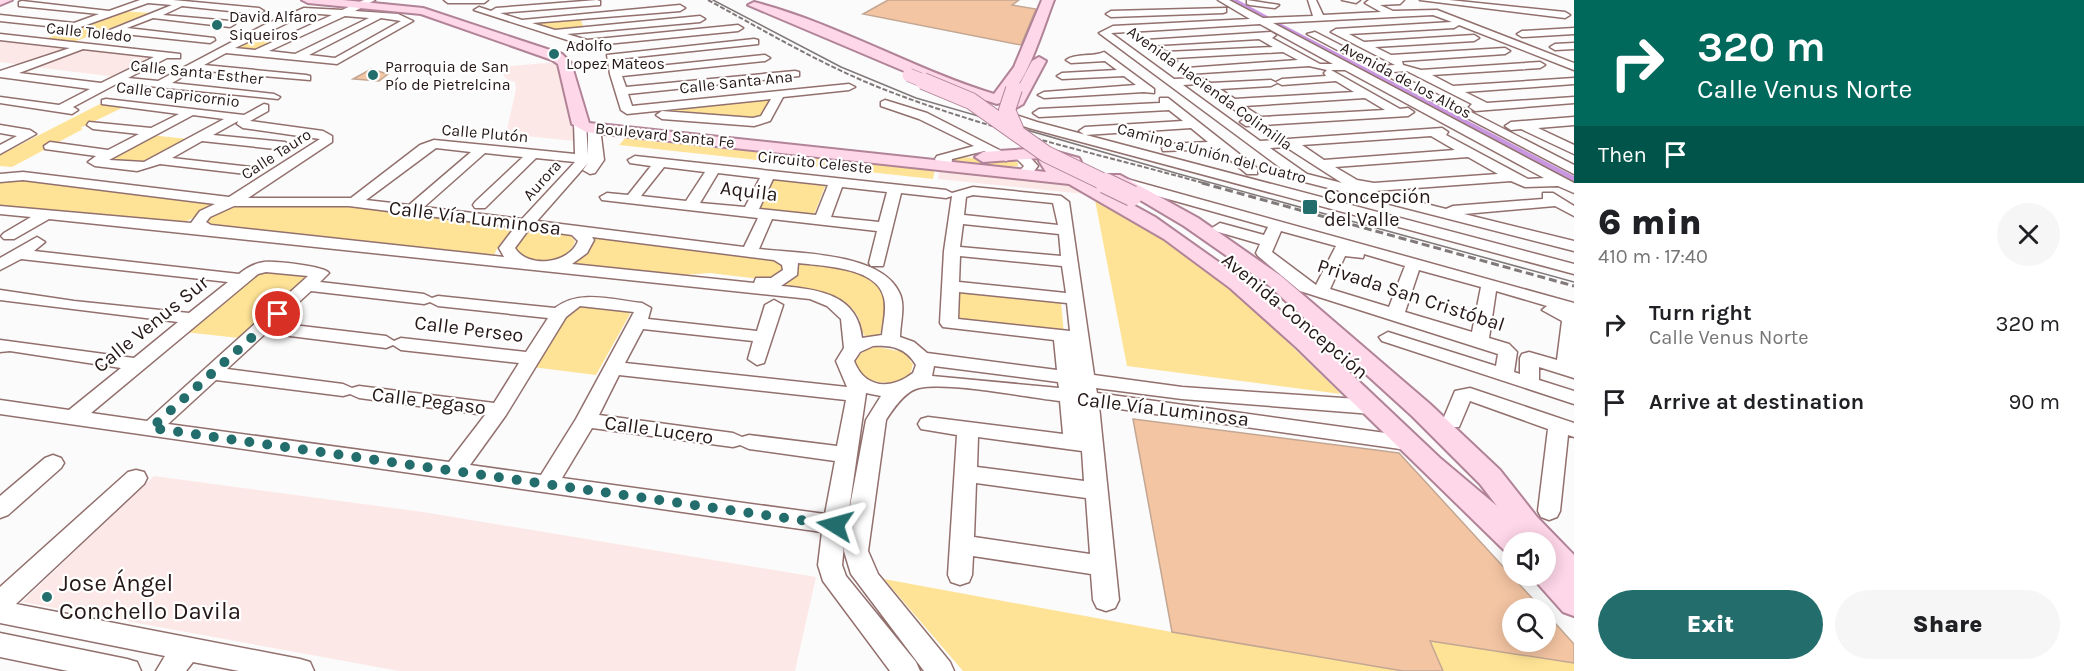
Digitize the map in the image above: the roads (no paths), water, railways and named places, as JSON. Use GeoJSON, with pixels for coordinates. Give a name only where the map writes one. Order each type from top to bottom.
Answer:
{"type":"FeatureCollection","features":[{"type":"Feature","properties":{"kind":"main road"},"geometry":{"type":"LineString","coordinates":[[0,2],[6,0]]}},
{"type":"Feature","properties":{"kind":"main road"},"geometry":{"type":"LineString","coordinates":[[1000,117],[1006,93],[1022,64],[1048,0]]}},
{"type":"Feature","properties":{"kind":"main road"},"geometry":{"type":"LineString","coordinates":[[1017,101],[1055,0]]}},
{"type":"Feature","properties":{"kind":"main road"},"geometry":{"type":"LineString","coordinates":[[1000,117],[1017,101],[1045,45],[1061,0]]}},
{"type":"Feature","properties":{"kind":"main road","name":"Boulevard Santa Fe"},"geometry":{"type":"LineString","coordinates":[[307,5],[430,8],[562,61],[587,126],[708,131]]}},
{"type":"Feature","properties":{"kind":"main road","name":"Boulevard Santa Fe"},"geometry":{"type":"LineString","coordinates":[[361,5],[423,11],[573,59],[593,120],[596,122],[708,131],[948,160],[1076,182]]}},
{"type":"Feature","properties":{"kind":"main road"},"geometry":{"type":"LineString","coordinates":[[751,6],[818,28],[912,71],[1000,117]]}},
{"type":"Feature","properties":{"kind":"main road"},"geometry":{"type":"LineString","coordinates":[[751,6],[841,54]]}},
{"type":"Feature","properties":{"kind":"main road","name":"Camino a Unión del Cuatro"},"geometry":{"type":"LineString","coordinates":[[751,6],[903,77],[1000,117]]}},
{"type":"Feature","properties":{"kind":"main road"},"geometry":{"type":"LineString","coordinates":[[903,77],[1000,117]]}},
{"type":"Feature","properties":{"kind":"main road"},"geometry":{"type":"LineString","coordinates":[[1000,117],[1005,114],[1006,104],[1017,101]]}},
{"type":"Feature","properties":{"kind":"main road","name":"Avenida Concepción"},"geometry":{"type":"LineString","coordinates":[[1000,117],[1049,163],[1124,190],[1268,299],[1448,472],[1522,525]]}},
{"type":"Feature","properties":{"kind":"main road","name":"Boulevard Santa Fe"},"geometry":{"type":"LineString","coordinates":[[948,160],[1042,153],[1062,158],[1124,190]]}},
{"type":"Feature","properties":{"kind":"main road"},"geometry":{"type":"LineString","coordinates":[[1062,158],[1049,159],[1048,165],[1152,221],[1209,261],[1239,285],[1372,407],[1442,479],[1522,525]]}},
{"type":"Feature","properties":{"kind":"main road"},"geometry":{"type":"LineString","coordinates":[[1124,190],[1160,195],[1191,222],[1274,280],[1421,411],[1490,477],[1522,525]]}},
{"type":"Feature","properties":{"kind":"main road","name":"Avenida Concepción"},"geometry":{"type":"LineString","coordinates":[[1556,556],[1574,575]]}},
{"type":"Feature","properties":{"kind":"main road"},"geometry":{"type":"LineString","coordinates":[[1556,584],[1574,603]]}},
{"type":"Feature","properties":{"kind":"street"},"geometry":{"type":"LineString","coordinates":[[0,11],[35,0]]}},
{"type":"Feature","properties":{"kind":"street"},"geometry":{"type":"LineString","coordinates":[[0,18],[75,26],[147,0],[185,3],[264,8],[204,39],[115,30],[149,16],[185,3],[198,0]]}},
{"type":"Feature","properties":{"kind":"street"},"geometry":{"type":"LineString","coordinates":[[447,0],[483,7],[518,22],[586,44],[720,32],[738,28]]}},
{"type":"Feature","properties":{"kind":"street"},"geometry":{"type":"LineString","coordinates":[[665,0],[720,32]]}},
{"type":"Feature","properties":{"kind":"street"},"geometry":{"type":"LineString","coordinates":[[1118,4],[1198,0]]}},
{"type":"Feature","properties":{"kind":"street","name":"Avenida de los Altos"},"geometry":{"type":"LineString","coordinates":[[1198,0],[1263,21],[1570,187]]}},
{"type":"Feature","properties":{"kind":"street"},"geometry":{"type":"LineString","coordinates":[[1346,0],[1356,0]]}},
{"type":"Feature","properties":{"kind":"street"},"geometry":{"type":"LineString","coordinates":[[1424,0],[1513,37],[1540,42],[1574,55]]}},
{"type":"Feature","properties":{"kind":"street"},"geometry":{"type":"LineString","coordinates":[[1521,0],[1546,2],[1574,21]]}},
{"type":"Feature","properties":{"kind":"street","name":"Avenida de los Altos"},"geometry":{"type":"LineString","coordinates":[[1247,1],[1277,10],[1375,67],[1574,170]]}},
{"type":"Feature","properties":{"kind":"street"},"geometry":{"type":"LineString","coordinates":[[1394,14],[1369,3],[1400,1]]}},
{"type":"Feature","properties":{"kind":"street"},"geometry":{"type":"LineString","coordinates":[[483,7],[610,2]]}},
{"type":"Feature","properties":{"kind":"street"},"geometry":{"type":"LineString","coordinates":[[1313,3],[1362,11]]}},
{"type":"Feature","properties":{"kind":"street"},"geometry":{"type":"LineString","coordinates":[[1313,3],[1319,18]]}},
{"type":"Feature","properties":{"kind":"street"},"geometry":{"type":"LineString","coordinates":[[22,4],[113,13]]}},
{"type":"Feature","properties":{"kind":"street"},"geometry":{"type":"LineString","coordinates":[[159,85],[307,5]]}},
{"type":"Feature","properties":{"kind":"street"},"geometry":{"type":"LineString","coordinates":[[222,50],[255,54],[296,58],[337,61],[408,21],[361,5],[255,54]]}},
{"type":"Feature","properties":{"kind":"street"},"geometry":{"type":"LineString","coordinates":[[296,58],[361,5]]}},
{"type":"Feature","properties":{"kind":"street"},"geometry":{"type":"LineString","coordinates":[[1436,5],[1565,15]]}},
{"type":"Feature","properties":{"kind":"street","name":"Avenida Hacienda Colimilla"},"geometry":{"type":"LineString","coordinates":[[1436,5],[1394,14],[1319,18],[1277,10],[1263,21],[1105,31],[1255,145],[1307,179],[1574,246]]}},
{"type":"Feature","properties":{"kind":"street"},"geometry":{"type":"LineString","coordinates":[[1111,14],[1220,7]]}},
{"type":"Feature","properties":{"kind":"street"},"geometry":{"type":"LineString","coordinates":[[518,22],[680,8]]}},
{"type":"Feature","properties":{"kind":"street"},"geometry":{"type":"LineString","coordinates":[[149,16],[230,24]]}},
{"type":"Feature","properties":{"kind":"street"},"geometry":{"type":"LineString","coordinates":[[511,39],[543,30],[700,19]]}},
{"type":"Feature","properties":{"kind":"street"},"geometry":{"type":"LineString","coordinates":[[1389,58],[1449,55],[1513,37],[1545,19],[1551,22]]}},
{"type":"Feature","properties":{"kind":"street"},"geometry":{"type":"LineString","coordinates":[[1375,67],[1399,63],[1330,32],[1449,26],[1474,38]]}},
{"type":"Feature","properties":{"kind":"street"},"geometry":{"type":"LineString","coordinates":[[1362,45],[1513,37],[1574,31]]}},
{"type":"Feature","properties":{"kind":"street"},"geometry":{"type":"LineString","coordinates":[[1168,80],[1193,76],[1147,43],[1266,36],[1284,49],[1320,68],[1350,69]]}},
{"type":"Feature","properties":{"kind":"street","name":"Calle Toledo"},"geometry":{"type":"LineString","coordinates":[[0,37],[170,56],[116,80]]}},
{"type":"Feature","properties":{"kind":"street"},"geometry":{"type":"LineString","coordinates":[[1513,37],[1518,56],[1574,67]]}},
{"type":"Feature","properties":{"kind":"street"},"geometry":{"type":"LineString","coordinates":[[754,42],[611,57],[627,110],[708,131],[766,118],[779,94]]}},
{"type":"Feature","properties":{"kind":"street"},"geometry":{"type":"LineString","coordinates":[[741,45],[825,90]]}},
{"type":"Feature","properties":{"kind":"street"},"geometry":{"type":"LineString","coordinates":[[2,75],[84,46]]}},
{"type":"Feature","properties":{"kind":"street"},"geometry":{"type":"LineString","coordinates":[[1555,47],[1574,46]]}},
{"type":"Feature","properties":{"kind":"street"},"geometry":{"type":"LineString","coordinates":[[1164,55],[1284,49]]}},
{"type":"Feature","properties":{"kind":"street"},"geometry":{"type":"LineString","coordinates":[[1071,60],[1106,57],[1155,94],[1188,95]]}},
{"type":"Feature","properties":{"kind":"street"},"geometry":{"type":"LineString","coordinates":[[615,74],[765,58]]}},
{"type":"Feature","properties":{"kind":"street"},"geometry":{"type":"LineString","coordinates":[[1419,73],[1480,69],[1546,60],[1574,80]]}},
{"type":"Feature","properties":{"kind":"street"},"geometry":{"type":"LineString","coordinates":[[1186,71],[1309,63]]}},
{"type":"Feature","properties":{"kind":"street","name":"Calle Santa Esther"},"geometry":{"type":"LineString","coordinates":[[192,67],[306,78]]}},
{"type":"Feature","properties":{"kind":"street"},"geometry":{"type":"LineString","coordinates":[[1375,67],[1407,68],[1451,89],[1479,106],[1574,100]]}},
{"type":"Feature","properties":{"kind":"street"},"geometry":{"type":"LineString","coordinates":[[1244,122],[1403,112],[1366,95],[1329,73],[1350,69]]}},
{"type":"Feature","properties":{"kind":"street"},"geometry":{"type":"LineString","coordinates":[[1062,76],[1126,73]]}},
{"type":"Feature","properties":{"kind":"street"},"geometry":{"type":"LineString","coordinates":[[621,91],[795,74]]}},
{"type":"Feature","properties":{"kind":"street"},"geometry":{"type":"LineString","coordinates":[[2,75],[102,87]]}},
{"type":"Feature","properties":{"kind":"street"},"geometry":{"type":"LineString","coordinates":[[1209,87],[1337,78]]}},
{"type":"Feature","properties":{"kind":"street"},"geometry":{"type":"LineString","coordinates":[[0,100],[67,109],[116,80]]}},
{"type":"Feature","properties":{"kind":"street","name":"Calle Santa Esther"},"geometry":{"type":"LineString","coordinates":[[116,80],[274,97]]}},
{"type":"Feature","properties":{"kind":"street"},"geometry":{"type":"LineString","coordinates":[[1168,80],[1199,81],[1258,122]]}},
{"type":"Feature","properties":{"kind":"street"},"geometry":{"type":"LineString","coordinates":[[1451,89],[1574,80]]}},
{"type":"Feature","properties":{"kind":"street","name":"Calle Santa Ana"},"geometry":{"type":"LineString","coordinates":[[627,110],[849,87]]}},
{"type":"Feature","properties":{"kind":"street"},"geometry":{"type":"LineString","coordinates":[[1044,95],[1146,88]]}},
{"type":"Feature","properties":{"kind":"street"},"geometry":{"type":"LineString","coordinates":[[1188,95],[1164,100],[1252,171]]}},
{"type":"Feature","properties":{"kind":"street"},"geometry":{"type":"LineString","coordinates":[[1232,103],[1366,95]]}},
{"type":"Feature","properties":{"kind":"street","name":"Camino a Unión del Cuatro"},"geometry":{"type":"LineString","coordinates":[[1017,101],[1055,128],[1092,133]]}},
{"type":"Feature","properties":{"kind":"street","name":"Calle Capricornio"},"geometry":{"type":"LineString","coordinates":[[106,102],[243,120]]}},
{"type":"Feature","properties":{"kind":"street"},"geometry":{"type":"LineString","coordinates":[[885,104],[923,116],[985,146],[1013,156],[1031,166],[1025,173]]}},
{"type":"Feature","properties":{"kind":"street"},"geometry":{"type":"LineString","coordinates":[[1039,113],[1169,106]]}},
{"type":"Feature","properties":{"kind":"street"},"geometry":{"type":"LineString","coordinates":[[50,146],[142,167],[223,124],[243,120],[264,108]]}},
{"type":"Feature","properties":{"kind":"street"},"geometry":{"type":"LineString","coordinates":[[80,183],[152,132],[191,112]]}},
{"type":"Feature","properties":{"kind":"street","name":"Camino a Unión del Cuatro"},"geometry":{"type":"LineString","coordinates":[[1000,117],[1092,133],[1574,269]]}},
{"type":"Feature","properties":{"kind":"street","name":"Calle Tauro"},"geometry":{"type":"LineString","coordinates":[[232,202],[328,139],[323,135],[243,120]]}},
{"type":"Feature","properties":{"kind":"street"},"geometry":{"type":"LineString","coordinates":[[1571,147],[1517,125],[1574,122]]}},
{"type":"Feature","properties":{"kind":"street"},"geometry":{"type":"LineString","coordinates":[[1092,133],[1193,124]]}},
{"type":"Feature","properties":{"kind":"street"},"geometry":{"type":"LineString","coordinates":[[93,125],[152,132]]}},
{"type":"Feature","properties":{"kind":"street"},"geometry":{"type":"LineString","coordinates":[[587,126],[590,160]]}},
{"type":"Feature","properties":{"kind":"street"},"geometry":{"type":"LineString","coordinates":[[0,129],[30,134],[0,150]]}},
{"type":"Feature","properties":{"kind":"street"},"geometry":{"type":"LineString","coordinates":[[1255,145],[1438,132],[1469,153],[1512,177],[1529,184],[1570,187]]}},
{"type":"Feature","properties":{"kind":"street"},"geometry":{"type":"LineString","coordinates":[[199,137],[285,146]]}},
{"type":"Feature","properties":{"kind":"street"},"geometry":{"type":"LineString","coordinates":[[1289,142],[1349,183],[1368,187],[1512,177]]}},
{"type":"Feature","properties":{"kind":"street","name":"Calle Plutón"},"geometry":{"type":"LineString","coordinates":[[353,203],[428,146],[441,144],[590,160]]}},
{"type":"Feature","properties":{"kind":"street"},"geometry":{"type":"LineString","coordinates":[[1168,148],[1219,145]]}},
{"type":"Feature","properties":{"kind":"street"},"geometry":{"type":"LineString","coordinates":[[948,160],[985,146]]}},
{"type":"Feature","properties":{"kind":"street"},"geometry":{"type":"LineString","coordinates":[[412,210],[483,148]]}},
{"type":"Feature","properties":{"kind":"street"},"geometry":{"type":"LineString","coordinates":[[1320,164],[1469,153]]}},
{"type":"Feature","properties":{"kind":"street"},"geometry":{"type":"LineString","coordinates":[[480,205],[533,154]]}},
{"type":"Feature","properties":{"kind":"street"},"geometry":{"type":"LineString","coordinates":[[158,160],[246,170]]}},
{"type":"Feature","properties":{"kind":"street","name":"Aurora"},"geometry":{"type":"LineString","coordinates":[[523,264],[513,258],[507,248],[534,225],[590,160]]}},
{"type":"Feature","properties":{"kind":"street","name":"Circuito Celeste"},"geometry":{"type":"LineString","coordinates":[[635,160],[946,194]]}},
{"type":"Feature","properties":{"kind":"street"},"geometry":{"type":"LineString","coordinates":[[633,198],[660,164]]}},
{"type":"Feature","properties":{"kind":"street"},"geometry":{"type":"LineString","coordinates":[[691,205],[714,169]]}},
{"type":"Feature","properties":{"kind":"street"},"geometry":{"type":"LineString","coordinates":[[0,172],[23,176]]}},
{"type":"Feature","properties":{"kind":"street"},"geometry":{"type":"LineString","coordinates":[[750,212],[768,175]]}},
{"type":"Feature","properties":{"kind":"street","name":"Calle Vía Luminosa"},"geometry":{"type":"LineString","coordinates":[[0,178],[23,176],[232,202],[353,203],[850,265],[878,278],[893,298],[891,341]]}},
{"type":"Feature","properties":{"kind":"street","name":"Boulevard Santa Fe"},"geometry":{"type":"LineString","coordinates":[[1076,182],[1124,190]]}},
{"type":"Feature","properties":{"kind":"street"},"geometry":{"type":"LineString","coordinates":[[822,220],[836,183]]}},
{"type":"Feature","properties":{"kind":"street"},"geometry":{"type":"LineString","coordinates":[[1570,187],[1546,192],[1574,212]]}},
{"type":"Feature","properties":{"kind":"street","name":"Circuito Celeste"},"geometry":{"type":"LineString","coordinates":[[877,263],[895,188]]}},
{"type":"Feature","properties":{"kind":"street"},"geometry":{"type":"LineString","coordinates":[[1072,337],[949,323],[952,251],[959,194],[966,191],[1062,201],[1074,299],[1072,337],[1083,444],[1097,491],[1106,600]]}},
{"type":"Feature","properties":{"kind":"street"},"geometry":{"type":"LineString","coordinates":[[1160,195],[1574,308]]}},
{"type":"Feature","properties":{"kind":"street","name":"Aquila"},"geometry":{"type":"LineString","coordinates":[[607,197],[885,227]]}},
{"type":"Feature","properties":{"kind":"street"},"geometry":{"type":"LineString","coordinates":[[207,229],[198,223],[198,219],[211,210],[232,202]]}},
{"type":"Feature","properties":{"kind":"street"},"geometry":{"type":"LineString","coordinates":[[1453,210],[1557,202]]}},
{"type":"Feature","properties":{"kind":"street","name":"Calle Vía Luminosa"},"geometry":{"type":"LineString","coordinates":[[0,210],[207,229],[813,294],[838,305],[852,321],[853,348]]}},
{"type":"Feature","properties":{"kind":"street"},"geometry":{"type":"LineString","coordinates":[[0,266],[18,241],[55,214]]}},
{"type":"Feature","properties":{"kind":"street"},"geometry":{"type":"LineString","coordinates":[[680,280],[711,276],[774,283],[791,272],[790,263],[763,253],[773,215]]}},
{"type":"Feature","properties":{"kind":"street"},"geometry":{"type":"LineString","coordinates":[[956,219],[1065,230]]}},
{"type":"Feature","properties":{"kind":"street","name":"Privada San Cristóbal"},"geometry":{"type":"LineString","coordinates":[[1220,228],[1271,235],[1265,254],[1306,286],[1508,352],[1504,375]]}},
{"type":"Feature","properties":{"kind":"street"},"geometry":{"type":"LineString","coordinates":[[547,266],[571,259],[584,247],[585,240],[577,231]]}},
{"type":"Feature","properties":{"kind":"street"},"geometry":{"type":"LineString","coordinates":[[18,241],[129,267],[242,279]]}},
{"type":"Feature","properties":{"kind":"street"},"geometry":{"type":"LineString","coordinates":[[313,242],[284,268],[310,277],[431,300],[566,309],[609,303],[642,308],[643,312],[586,420],[547,484]]}},
{"type":"Feature","properties":{"kind":"street"},"geometry":{"type":"LineString","coordinates":[[151,428],[262,327],[310,277],[330,244]]}},
{"type":"Feature","properties":{"kind":"street"},"geometry":{"type":"LineString","coordinates":[[1321,291],[1340,250],[1357,255]]}},
{"type":"Feature","properties":{"kind":"street"},"geometry":{"type":"LineString","coordinates":[[952,251],[1069,262]]}},
{"type":"Feature","properties":{"kind":"street","name":"Calle Venus Sur"},"geometry":{"type":"LineString","coordinates":[[73,417],[242,279],[259,268],[284,268]]}},
{"type":"Feature","properties":{"kind":"street"},"geometry":{"type":"LineString","coordinates":[[1395,315],[1412,268]]}},
{"type":"Feature","properties":{"kind":"street"},"geometry":{"type":"LineString","coordinates":[[609,303],[624,274]]}},
{"type":"Feature","properties":{"kind":"street"},"geometry":{"type":"LineString","coordinates":[[950,286],[1074,299]]}},
{"type":"Feature","properties":{"kind":"street"},"geometry":{"type":"LineString","coordinates":[[1479,341],[1488,290]]}},
{"type":"Feature","properties":{"kind":"street"},"geometry":{"type":"LineString","coordinates":[[0,296],[193,319]]}},
{"type":"Feature","properties":{"kind":"street"},"geometry":{"type":"LineString","coordinates":[[757,359],[774,305]]}},
{"type":"Feature","properties":{"kind":"street"},"geometry":{"type":"LineString","coordinates":[[454,471],[499,410],[566,309]]}},
{"type":"Feature","properties":{"kind":"street"},"geometry":{"type":"LineString","coordinates":[[1530,383],[1529,358],[1570,370],[1571,318],[1549,309]]}},
{"type":"Feature","properties":{"kind":"street"},"geometry":{"type":"LineString","coordinates":[[636,323],[764,337]]}},
{"type":"Feature","properties":{"kind":"street","name":"Calle Perseo"},"geometry":{"type":"LineString","coordinates":[[262,327],[532,359]]}},
{"type":"Feature","properties":{"kind":"street"},"geometry":{"type":"LineString","coordinates":[[1388,337],[1574,398]]}},
{"type":"Feature","properties":{"kind":"street"},"geometry":{"type":"LineString","coordinates":[[906,671],[835,580],[830,565],[856,388],[845,361],[853,348],[870,341],[891,341],[910,347],[922,358],[925,366],[911,385],[888,401],[876,420],[856,551],[860,567],[940,671]]}},
{"type":"Feature","properties":{"kind":"street"},"geometry":{"type":"LineString","coordinates":[[7,347],[138,364]]}},
{"type":"Feature","properties":{"kind":"street","name":"Calle Vía Luminosa"},"geometry":{"type":"LineString","coordinates":[[922,358],[1078,388],[1192,402],[1344,434],[1407,444]]}},
{"type":"Feature","properties":{"kind":"street"},"geometry":{"type":"LineString","coordinates":[[614,368],[757,384],[878,390],[911,385]]}},
{"type":"Feature","properties":{"kind":"street","name":"Calle Pegaso"},"geometry":{"type":"LineString","coordinates":[[212,373],[499,410]]}},
{"type":"Feature","properties":{"kind":"street","name":"Calle Vía Luminosa"},"geometry":{"type":"LineString","coordinates":[[911,385],[952,382],[1078,388]]}},
{"type":"Feature","properties":{"kind":"street"},"geometry":{"type":"LineString","coordinates":[[1452,422],[1462,396],[1466,394],[1566,427],[1522,525]]}},
{"type":"Feature","properties":{"kind":"street","name":"Calle Vía Luminosa"},"geometry":{"type":"LineString","coordinates":[[1192,402],[1329,404],[1372,407]]}},
{"type":"Feature","properties":{"kind":"street"},"geometry":{"type":"LineString","coordinates":[[1329,404],[1321,408],[1321,418],[1344,434]]}},
{"type":"Feature","properties":{"kind":"street"},"geometry":{"type":"LineString","coordinates":[[0,407],[860,528]]}},
{"type":"Feature","properties":{"kind":"street","name":"Calle Lucero"},"geometry":{"type":"LineString","coordinates":[[586,420],[847,455]]}},
{"type":"Feature","properties":{"kind":"street"},"geometry":{"type":"LineString","coordinates":[[928,424],[1083,444]]}},
{"type":"Feature","properties":{"kind":"street"},"geometry":{"type":"LineString","coordinates":[[960,575],[968,430]]}},
{"type":"Feature","properties":{"kind":"street"},"geometry":{"type":"LineString","coordinates":[[0,509],[53,463]]}},
{"type":"Feature","properties":{"kind":"street"},"geometry":{"type":"LineString","coordinates":[[966,474],[1097,491]]}},
{"type":"Feature","properties":{"kind":"street"},"geometry":{"type":"LineString","coordinates":[[0,603],[136,478]]}},
{"type":"Feature","properties":{"kind":"street"},"geometry":{"type":"LineString","coordinates":[[961,545],[1102,566]]}},
{"type":"Feature","properties":{"kind":"street"},"geometry":{"type":"LineString","coordinates":[[0,612],[187,649],[217,663],[300,671]]}},
{"type":"Feature","properties":{"kind":"street"},"geometry":{"type":"LineString","coordinates":[[0,645],[126,671]]}},
{"type":"Feature","properties":{"kind":"street"},"geometry":{"type":"LineString","coordinates":[[170,671],[187,649]]}},
{"type":"Feature","properties":{"kind":"waterway"},"geometry":{"type":"LineString","coordinates":[[1233,0],[1269,19]]}},
{"type":"Feature","properties":{"kind":"waterway"},"geometry":{"type":"LineString","coordinates":[[1276,23],[1574,180]]}},
{"type":"Feature","properties":{"kind":"tram line"},"geometry":{"type":"LineString","coordinates":[[713,0],[841,67],[916,98],[1179,174],[1574,282]]}},
{"type":"Feature","properties":{"kind":"railway"},"geometry":{"type":"LineString","coordinates":[[708,0],[838,69],[923,104],[1044,141],[1207,184]]}},
{"type":"Feature","properties":{"kind":"railway"},"geometry":{"type":"LineString","coordinates":[[1202,183],[1574,286]]}},
{"type":"Feature","properties":{"kind":"place","name":"David Alfaro Siqueiros"},"geometry":{"type":"Point","coordinates":[217,25]}},
{"type":"Feature","properties":{"kind":"place","name":"Adolfo Lopez Mateos"},"geometry":{"type":"Point","coordinates":[554,54]}},
{"type":"Feature","properties":{"kind":"place","name":"Parroquia de San Pío de Pietrelcina"},"geometry":{"type":"Point","coordinates":[373,75]}},
{"type":"Feature","properties":{"kind":"place","name":"Concepción del Valle"},"geometry":{"type":"Point","coordinates":[1310,207]}},
{"type":"Feature","properties":{"kind":"place","name":"Jose Ángel Conchello Davila"},"geometry":{"type":"Point","coordinates":[47,597]}}]}
